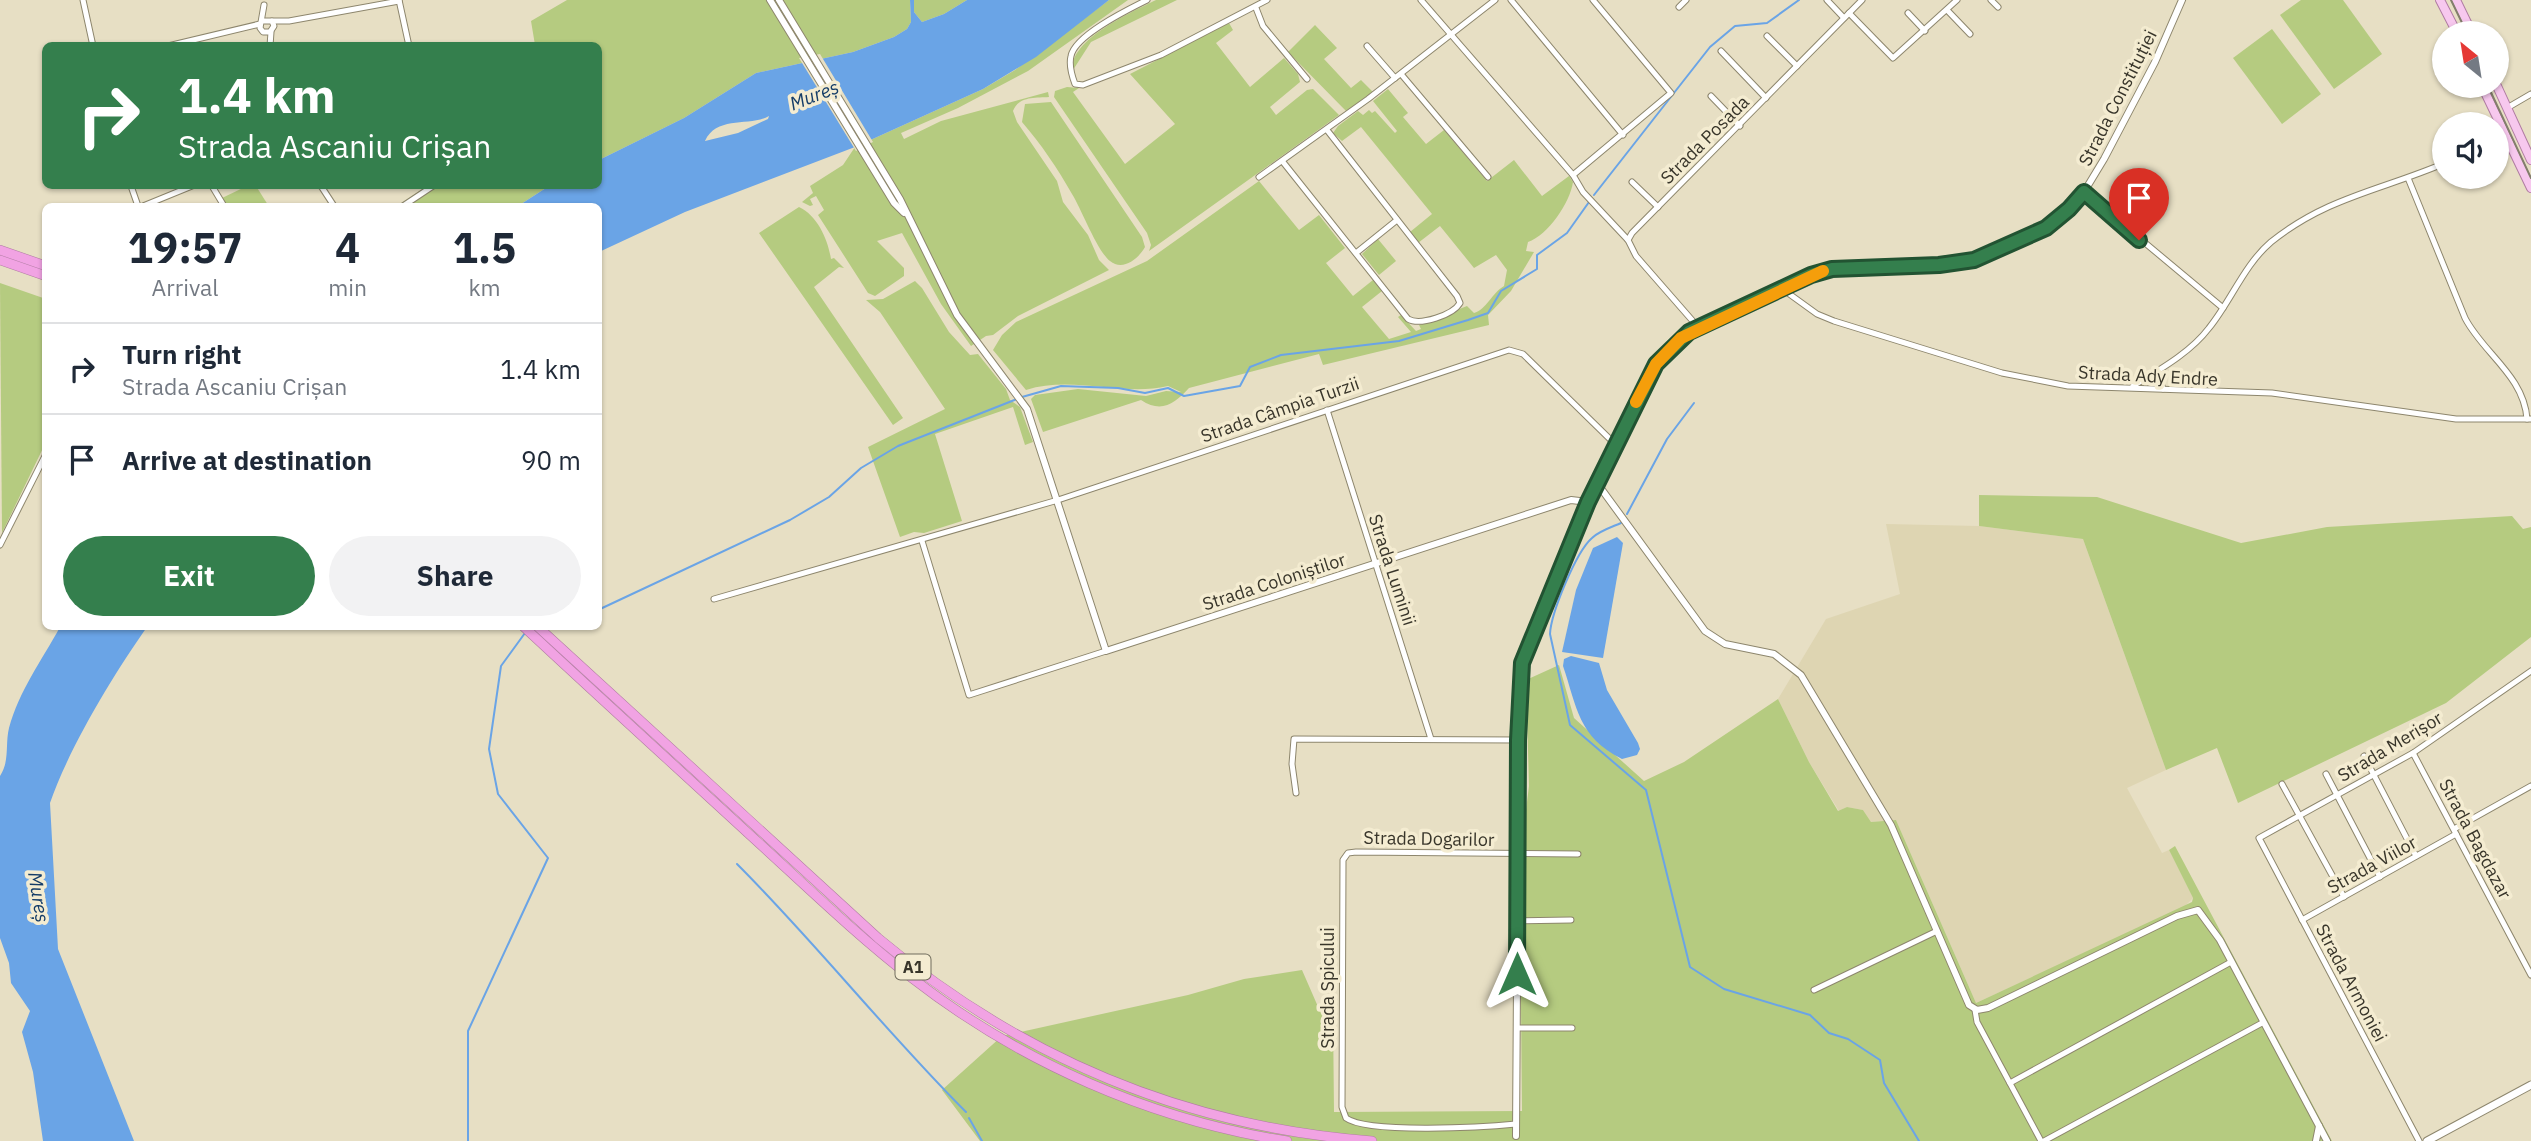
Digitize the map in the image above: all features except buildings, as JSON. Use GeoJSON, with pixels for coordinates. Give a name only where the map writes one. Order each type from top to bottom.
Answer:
{"type":"FeatureCollection","features":[{"type":"Feature","properties":{"kind":"highway"},"geometry":{"type":"LineString","coordinates":[[0,250],[42,265]]}},
{"type":"Feature","properties":{"kind":"highway"},"geometry":{"type":"LineString","coordinates":[[0,260],[42,275]]}},
{"type":"Feature","properties":{"kind":"highway","name":"A1"},"geometry":{"type":"LineString","coordinates":[[539,633],[857,933],[956,1010],[1035,1057],[1116,1094],[1191,1120],[1287,1141]]}},
{"type":"Feature","properties":{"kind":"highway","name":"A1"},"geometry":{"type":"LineString","coordinates":[[539,633],[878,938],[939,987],[997,1025],[1091,1074],[1178,1106],[1283,1131],[1371,1141]]}},
{"type":"Feature","properties":{"kind":"main road"},"geometry":{"type":"LineString","coordinates":[[2440,0],[2451,21]]}},
{"type":"Feature","properties":{"kind":"main road"},"geometry":{"type":"LineString","coordinates":[[2456,0],[2466,21]]}},
{"type":"Feature","properties":{"kind":"main road"},"geometry":{"type":"LineString","coordinates":[[2502,98],[2531,160]]}},
{"type":"Feature","properties":{"kind":"main road"},"geometry":{"type":"LineString","coordinates":[[2509,141],[2531,188]]}},
{"type":"Feature","properties":{"kind":"main road"},"geometry":{"type":"LineString","coordinates":[[2427,1141],[2531,1085]]}},
{"type":"Feature","properties":{"kind":"street"},"geometry":{"type":"LineString","coordinates":[[83,0],[92,42]]}},
{"type":"Feature","properties":{"kind":"street"},"geometry":{"type":"LineString","coordinates":[[183,42],[245,30],[271,20],[289,21],[399,0],[408,42]]}},
{"type":"Feature","properties":{"kind":"street"},"geometry":{"type":"LineString","coordinates":[[770,0],[906,215],[957,315],[1023,401],[1036,430],[1106,651]]}},
{"type":"Feature","properties":{"kind":"street"},"geometry":{"type":"LineString","coordinates":[[779,0],[897,201]]}},
{"type":"Feature","properties":{"kind":"street"},"geometry":{"type":"LineString","coordinates":[[1147,0],[1099,27],[1080,43],[1071,56],[1073,78],[1083,85],[1127,70],[1161,55],[1210,27],[1256,8],[1267,0]]}},
{"type":"Feature","properties":{"kind":"street"},"geometry":{"type":"LineString","coordinates":[[1421,0],[1573,176],[1583,192],[1628,240],[1636,256],[1698,327]]}},
{"type":"Feature","properties":{"kind":"street"},"geometry":{"type":"LineString","coordinates":[[1259,177],[1327,130],[1495,0]]}},
{"type":"Feature","properties":{"kind":"street"},"geometry":{"type":"LineString","coordinates":[[1510,0],[1623,135]]}},
{"type":"Feature","properties":{"kind":"street"},"geometry":{"type":"LineString","coordinates":[[1573,176],[1671,93],[1593,0]]}},
{"type":"Feature","properties":{"kind":"street"},"geometry":{"type":"LineString","coordinates":[[1679,7],[1686,0]]}},
{"type":"Feature","properties":{"kind":"street"},"geometry":{"type":"LineString","coordinates":[[1827,0],[1891,57],[1896,58],[1957,0]]}},
{"type":"Feature","properties":{"kind":"street","name":"Strada Posada"},"geometry":{"type":"LineString","coordinates":[[1628,240],[1863,0]]}},
{"type":"Feature","properties":{"kind":"street"},"geometry":{"type":"LineString","coordinates":[[1991,0],[1998,7]]}},
{"type":"Feature","properties":{"kind":"street","name":"Strada Constituției"},"geometry":{"type":"LineString","coordinates":[[1516,1136],[1518,740],[1522,663],[1588,502],[1656,364],[1681,338],[1698,327],[1781,288],[1832,269],[1939,265],[1984,257],[2046,228],[2084,192],[2155,62],[2182,0]]}},
{"type":"Feature","properties":{"kind":"street"},"geometry":{"type":"LineString","coordinates":[[264,2],[273,30],[271,42]]}},
{"type":"Feature","properties":{"kind":"street"},"geometry":{"type":"LineString","coordinates":[[264,2],[261,22],[268,42]]}},
{"type":"Feature","properties":{"kind":"street"},"geometry":{"type":"LineString","coordinates":[[1256,8],[1263,26],[1307,79]]}},
{"type":"Feature","properties":{"kind":"street"},"geometry":{"type":"LineString","coordinates":[[1947,10],[1970,34]]}},
{"type":"Feature","properties":{"kind":"street"},"geometry":{"type":"LineString","coordinates":[[1908,13],[1925,31]]}},
{"type":"Feature","properties":{"kind":"street"},"geometry":{"type":"LineString","coordinates":[[245,30],[273,30],[289,21]]}},
{"type":"Feature","properties":{"kind":"street"},"geometry":{"type":"LineString","coordinates":[[1767,36],[1797,66]]}},
{"type":"Feature","properties":{"kind":"street"},"geometry":{"type":"LineString","coordinates":[[1367,46],[1395,78]]}},
{"type":"Feature","properties":{"kind":"street"},"geometry":{"type":"LineString","coordinates":[[1721,51],[1766,98]]}},
{"type":"Feature","properties":{"kind":"street"},"geometry":{"type":"LineString","coordinates":[[1401,74],[1488,177]]}},
{"type":"Feature","properties":{"kind":"street"},"geometry":{"type":"LineString","coordinates":[[2507,108],[2531,94]]}},
{"type":"Feature","properties":{"kind":"street"},"geometry":{"type":"LineString","coordinates":[[1711,96],[1740,126]]}},
{"type":"Feature","properties":{"kind":"street"},"geometry":{"type":"LineString","coordinates":[[1283,162],[1411,321],[1419,322],[1458,307],[1457,296],[1327,130]]}},
{"type":"Feature","properties":{"kind":"street"},"geometry":{"type":"LineString","coordinates":[[2133,386],[2197,341],[2223,308],[2256,257],[2272,242],[2343,198],[2432,168]]}},
{"type":"Feature","properties":{"kind":"street"},"geometry":{"type":"LineString","coordinates":[[2408,178],[2465,318],[2477,338],[2501,362],[2522,396],[2529,419]]}},
{"type":"Feature","properties":{"kind":"street"},"geometry":{"type":"LineString","coordinates":[[1632,182],[1658,207]]}},
{"type":"Feature","properties":{"kind":"street"},"geometry":{"type":"LineString","coordinates":[[150,203],[185,189]]}},
{"type":"Feature","properties":{"kind":"street"},"geometry":{"type":"LineString","coordinates":[[408,203],[428,189]]}},
{"type":"Feature","properties":{"kind":"street"},"geometry":{"type":"LineString","coordinates":[[2084,192],[2223,308]]}},
{"type":"Feature","properties":{"kind":"street"},"geometry":{"type":"LineString","coordinates":[[1356,253],[1396,220]]}},
{"type":"Feature","properties":{"kind":"street","name":"Strada Ady Endre"},"geometry":{"type":"LineString","coordinates":[[1781,288],[1834,321],[2002,373],[2068,386],[2133,386],[2272,393],[2456,419],[2529,419]]}},
{"type":"Feature","properties":{"kind":"street","name":"Strada Câmpia Turzii"},"geometry":{"type":"LineString","coordinates":[[714,599],[914,539],[922,541],[1058,499],[1485,357],[1517,351],[1616,446]]}},
{"type":"Feature","properties":{"kind":"street"},"geometry":{"type":"LineString","coordinates":[[2157,371],[2163,389]]}},
{"type":"Feature","properties":{"kind":"street","name":"Strada Luminii"},"geometry":{"type":"LineString","coordinates":[[1326,410],[1431,740]]}},
{"type":"Feature","properties":{"kind":"street"},"geometry":{"type":"LineString","coordinates":[[0,545],[42,462]]}},
{"type":"Feature","properties":{"kind":"street"},"geometry":{"type":"LineString","coordinates":[[1597,483],[1705,631],[1725,644],[1774,653],[1801,675],[1891,825],[1966,1000],[1975,1010],[1976,1022],[2043,1141],[2262,1023]]}},
{"type":"Feature","properties":{"kind":"street","name":"Strada Coloniștilor"},"geometry":{"type":"LineString","coordinates":[[922,541],[969,695],[1571,500],[1588,502]]}},
{"type":"Feature","properties":{"kind":"street","name":"Strada Merișor"},"geometry":{"type":"LineString","coordinates":[[2259,838],[2413,753],[2531,671]]}},
{"type":"Feature","properties":{"kind":"street"},"geometry":{"type":"LineString","coordinates":[[1296,793],[1293,740],[1518,740]]}},
{"type":"Feature","properties":{"kind":"street","name":"Strada Bagdazar"},"geometry":{"type":"LineString","coordinates":[[2413,753],[2531,975]]}},
{"type":"Feature","properties":{"kind":"street"},"geometry":{"type":"LineString","coordinates":[[2364,756],[2416,856]]}},
{"type":"Feature","properties":{"kind":"street"},"geometry":{"type":"LineString","coordinates":[[2326,774],[2380,877]]}},
{"type":"Feature","properties":{"kind":"street"},"geometry":{"type":"LineString","coordinates":[[2282,784],[2344,897]]}},
{"type":"Feature","properties":{"kind":"street","name":"Strada Viilor"},"geometry":{"type":"LineString","coordinates":[[2302,920],[2416,856],[2531,786]]}},
{"type":"Feature","properties":{"kind":"street","name":"Strada Armoniei"},"geometry":{"type":"LineString","coordinates":[[2259,838],[2419,1141]]}},
{"type":"Feature","properties":{"kind":"street","name":"Strada Dogarilor"},"geometry":{"type":"LineString","coordinates":[[1343,857],[1356,852],[1578,854]]}},
{"type":"Feature","properties":{"kind":"street","name":"Strada Spicului"},"geometry":{"type":"LineString","coordinates":[[1343,857],[1342,1107],[1346,1118],[1354,1123],[1391,1126],[1478,1128],[1516,1124]]}},
{"type":"Feature","properties":{"kind":"street"},"geometry":{"type":"LineString","coordinates":[[1975,1010],[1988,1008],[2045,977],[2191,910],[2204,914],[2327,1141]]}},
{"type":"Feature","properties":{"kind":"street"},"geometry":{"type":"LineString","coordinates":[[1517,921],[1572,920]]}},
{"type":"Feature","properties":{"kind":"street"},"geometry":{"type":"LineString","coordinates":[[1814,990],[1937,932]]}},
{"type":"Feature","properties":{"kind":"street"},"geometry":{"type":"LineString","coordinates":[[2010,1083],[2231,961]]}},
{"type":"Feature","properties":{"kind":"street"},"geometry":{"type":"LineString","coordinates":[[1517,1028],[1572,1028]]}},
{"type":"Feature","properties":{"kind":"street"},"geometry":{"type":"LineString","coordinates":[[2317,1140],[2319,1126]]}},
{"type":"Feature","properties":{"kind":"shaded area"},"geometry":{"type":"Polygon","coordinates":[[[1886,524],[1979,526],[2083,539],[2166,770],[2127,788],[2162,853],[2169,850],[2193,898],[2184,907],[1976,1003],[1896,820],[1871,822],[1863,810],[1847,807],[1839,811],[1809,762],[1778,699],[1826,619],[1900,594],[1886,524]]]}},
{"type":"Feature","properties":{"kind":"green space"},"geometry":{"type":"Polygon","coordinates":[[[567,0],[910,0],[911,22],[907,29],[894,37],[853,52],[756,73],[684,118],[602,159],[602,42],[534,42],[531,21],[567,0]]]}},
{"type":"Feature","properties":{"kind":"green space"},"geometry":{"type":"Polygon","coordinates":[[[914,0],[967,0],[944,14],[922,22],[914,12],[914,0]]]}},
{"type":"Feature","properties":{"kind":"green space"},"geometry":{"type":"Polygon","coordinates":[[[1109,0],[1128,0],[1028,71],[958,108],[901,133],[904,139],[941,121],[1048,92],[1049,97],[1023,100],[1013,111],[1017,122],[1057,181],[1063,202],[1088,235],[1099,260],[1109,270],[1018,316],[993,335],[986,336],[971,346],[941,304],[902,233],[877,241],[904,268],[904,276],[875,296],[868,293],[818,215],[824,210],[816,196],[810,199],[813,205],[802,202],[813,193],[810,186],[843,165],[855,147],[983,89],[1015,70],[1109,0]]]}},
{"type":"Feature","properties":{"kind":"green space"},"geometry":{"type":"Polygon","coordinates":[[[1156,0],[1177,0],[1091,42],[1073,70],[1074,59],[1091,38],[1119,19],[1156,0]]]}},
{"type":"Feature","properties":{"kind":"green space"},"geometry":{"type":"Polygon","coordinates":[[[2301,0],[2343,0],[2382,54],[2334,89],[2280,15],[2301,0]]]}},
{"type":"Feature","properties":{"kind":"green space"},"geometry":{"type":"Polygon","coordinates":[[[1229,23],[1233,30],[1216,43],[1250,87],[1284,58],[1298,74],[1300,82],[1270,107],[1276,115],[1307,90],[1313,89],[1339,115],[1149,251],[1151,245],[1147,233],[1054,97],[1055,91],[1067,87],[1079,88],[1073,92],[1125,164],[1175,124],[1130,74],[1229,23]]]}},
{"type":"Feature","properties":{"kind":"green space"},"geometry":{"type":"Polygon","coordinates":[[[1315,25],[1337,48],[1324,59],[1351,88],[1361,80],[1373,92],[1346,111],[1288,52],[1315,25]]]}},
{"type":"Feature","properties":{"kind":"green space"},"geometry":{"type":"Polygon","coordinates":[[[2272,29],[2321,94],[2282,124],[2233,58],[2272,29]]]}},
{"type":"Feature","properties":{"kind":"green space"},"geometry":{"type":"Polygon","coordinates":[[[1388,89],[1408,113],[1403,117],[1426,144],[1444,130],[1487,181],[1514,160],[1542,196],[1569,176],[1573,182],[1568,199],[1557,217],[1543,233],[1528,242],[1526,251],[1534,252],[1511,291],[1488,315],[1489,325],[1323,365],[1319,354],[1189,388],[1168,405],[1155,406],[1141,400],[1043,432],[1031,399],[1035,395],[1078,389],[1146,396],[1166,391],[1181,392],[1168,386],[1133,389],[1062,385],[1026,390],[993,350],[1002,335],[1016,322],[1147,261],[1259,181],[1299,230],[1319,215],[1345,248],[1326,263],[1353,296],[1373,280],[1382,291],[1362,307],[1389,339],[1411,332],[1398,317],[1401,315],[1416,331],[1421,329],[1419,325],[1467,306],[1474,313],[1486,305],[1504,286],[1507,270],[1496,255],[1474,268],[1440,226],[1418,243],[1410,232],[1432,214],[1361,127],[1342,141],[1333,133],[1358,111],[1363,115],[1369,110],[1372,113],[1375,111],[1395,133],[1397,131],[1373,101],[1388,89]]]}},
{"type":"Feature","properties":{"kind":"green space"},"geometry":{"type":"Polygon","coordinates":[[[1051,102],[1142,237],[1145,247],[1130,262],[1115,264],[1105,256],[1061,175],[1022,122],[1025,104],[1051,102]]]}},
{"type":"Feature","properties":{"kind":"green space"},"geometry":{"type":"Polygon","coordinates":[[[241,189],[258,189],[267,203],[224,203],[222,198],[241,189]]]}},
{"type":"Feature","properties":{"kind":"green space"},"geometry":{"type":"Polygon","coordinates":[[[422,189],[544,189],[523,203],[402,203],[422,189]]]}},
{"type":"Feature","properties":{"kind":"green space"},"geometry":{"type":"Polygon","coordinates":[[[799,207],[812,216],[821,229],[831,259],[834,258],[844,268],[839,267],[814,287],[903,418],[893,425],[759,233],[799,207]]]}},
{"type":"Feature","properties":{"kind":"green space"},"geometry":{"type":"Polygon","coordinates":[[[1378,239],[1396,261],[1379,275],[1362,254],[1378,239]]]}},
{"type":"Feature","properties":{"kind":"green space"},"geometry":{"type":"Polygon","coordinates":[[[915,281],[949,332],[970,355],[978,354],[1006,389],[1010,400],[1020,407],[1033,442],[1025,445],[1013,407],[935,434],[962,521],[924,533],[914,532],[900,537],[868,447],[945,409],[880,312],[866,300],[883,299],[915,281]]]}},
{"type":"Feature","properties":{"kind":"green space"},"geometry":{"type":"Polygon","coordinates":[[[0,283],[42,298],[42,450],[2,533],[0,283]]]}},
{"type":"Feature","properties":{"kind":"green space"},"geometry":{"type":"Polygon","coordinates":[[[1979,495],[2097,497],[2241,543],[2327,527],[2512,516],[2523,529],[2531,527],[2531,637],[2446,703],[2238,803],[2217,748],[2166,770],[2083,539],[1979,526],[1979,495]]]}},
{"type":"Feature","properties":{"kind":"green space"},"geometry":{"type":"Polygon","coordinates":[[[1559,665],[1574,718],[1644,781],[1684,762],[1778,699],[1809,762],[1838,811],[1847,807],[1863,810],[1871,822],[1896,820],[1976,1003],[2192,902],[2193,898],[2169,850],[2175,846],[2332,1141],[980,1141],[942,1090],[1002,1036],[1188,995],[1244,979],[1302,970],[1319,1009],[1333,1013],[1334,1112],[1522,1111],[1520,903],[1522,842],[1529,786],[1526,680],[1559,665]]]}},
{"type":"Feature","properties":{"kind":"water","name":"Mureș"},"geometry":{"type":"Polygon","coordinates":[[[910,0],[914,0],[914,12],[922,22],[944,14],[967,0],[1109,0],[1036,57],[983,89],[855,147],[685,212],[602,251],[602,203],[523,203],[544,189],[602,189],[602,159],[684,118],[756,73],[853,52],[894,37],[907,29],[911,22],[910,0]],[[769,116],[717,128],[705,141],[738,133],[768,119],[769,116]]]}},
{"type":"Feature","properties":{"kind":"water"},"geometry":{"type":"Polygon","coordinates":[[[1617,537],[1623,543],[1603,658],[1562,652],[1576,590],[1593,548],[1617,537]]]}},
{"type":"Feature","properties":{"kind":"water","name":"Mureș"},"geometry":{"type":"Polygon","coordinates":[[[58,630],[145,630],[93,712],[68,759],[50,803],[58,949],[134,1141],[43,1141],[33,1072],[22,1032],[30,1011],[11,983],[9,963],[0,938],[0,776],[6,758],[9,728],[25,688],[58,630]]]}},
{"type":"Feature","properties":{"kind":"water"},"geometry":{"type":"Polygon","coordinates":[[[1571,656],[1599,663],[1607,690],[1638,743],[1640,749],[1637,755],[1622,759],[1596,741],[1588,731],[1576,708],[1563,666],[1564,659],[1571,656]]]}},
{"type":"Feature","properties":{"kind":"pier"},"geometry":{"type":"Polygon","coordinates":[[[820,54],[873,142],[856,151],[799,58],[820,54]]]}},
{"type":"Feature","properties":{"kind":"waterway"},"geometry":{"type":"LineString","coordinates":[[1594,195],[1710,47],[1735,26],[1767,23],[1799,0]]}},
{"type":"Feature","properties":{"kind":"waterway"},"geometry":{"type":"LineString","coordinates":[[1022,397],[1061,386],[1118,388],[1145,393],[1168,388],[1184,396],[1240,386],[1250,367],[1281,355],[1399,341],[1468,320],[1488,313],[1501,291],[1537,269],[1537,255],[1567,233],[1589,202]]}},
{"type":"Feature","properties":{"kind":"waterway"},"geometry":{"type":"LineString","coordinates":[[602,608],[790,520],[829,497],[861,468],[898,446],[1017,399]]}},
{"type":"Feature","properties":{"kind":"waterway"},"geometry":{"type":"LineString","coordinates":[[1627,514],[1667,439],[1694,403]]}},
{"type":"Feature","properties":{"kind":"waterway"},"geometry":{"type":"LineString","coordinates":[[1621,523],[1598,533],[1586,545],[1565,583],[1551,624],[1550,634],[1570,725],[1646,790],[1690,967],[1724,989],[1810,1015],[1829,1033],[1848,1039],[1880,1060],[1884,1083],[1919,1141]]}},
{"type":"Feature","properties":{"kind":"waterway"},"geometry":{"type":"LineString","coordinates":[[468,1141],[468,1031],[548,858],[498,794],[489,749],[501,666],[525,633]]}},
{"type":"Feature","properties":{"kind":"waterway"},"geometry":{"type":"LineString","coordinates":[[737,864],[966,1112]]}},
{"type":"Feature","properties":{"kind":"waterway"},"geometry":{"type":"LineString","coordinates":[[969,1118],[982,1141]]}},
{"type":"Feature","properties":{"kind":"tram line"},"geometry":{"type":"LineString","coordinates":[[2451,0],[2461,21]]}},
{"type":"Feature","properties":{"kind":"tram line"},"geometry":{"type":"LineString","coordinates":[[2494,98],[2531,178]]}},
{"type":"Feature","properties":{"kind":"slow traffic"},"geometry":{"type":"LineString","coordinates":[[1636,402],[1663,354],[1689,332],[1823,271]]}},
{"type":"Feature","properties":{"kind":"route"},"geometry":{"type":"LineString","coordinates":[[1517,974],[1518,740],[1519,679],[1522,663],[1597,483],[1648,377],[1663,354],[1698,327],[1821,271],[1954,264],[1996,253],[2055,222],[2084,192],[2139,240]]}}]}
